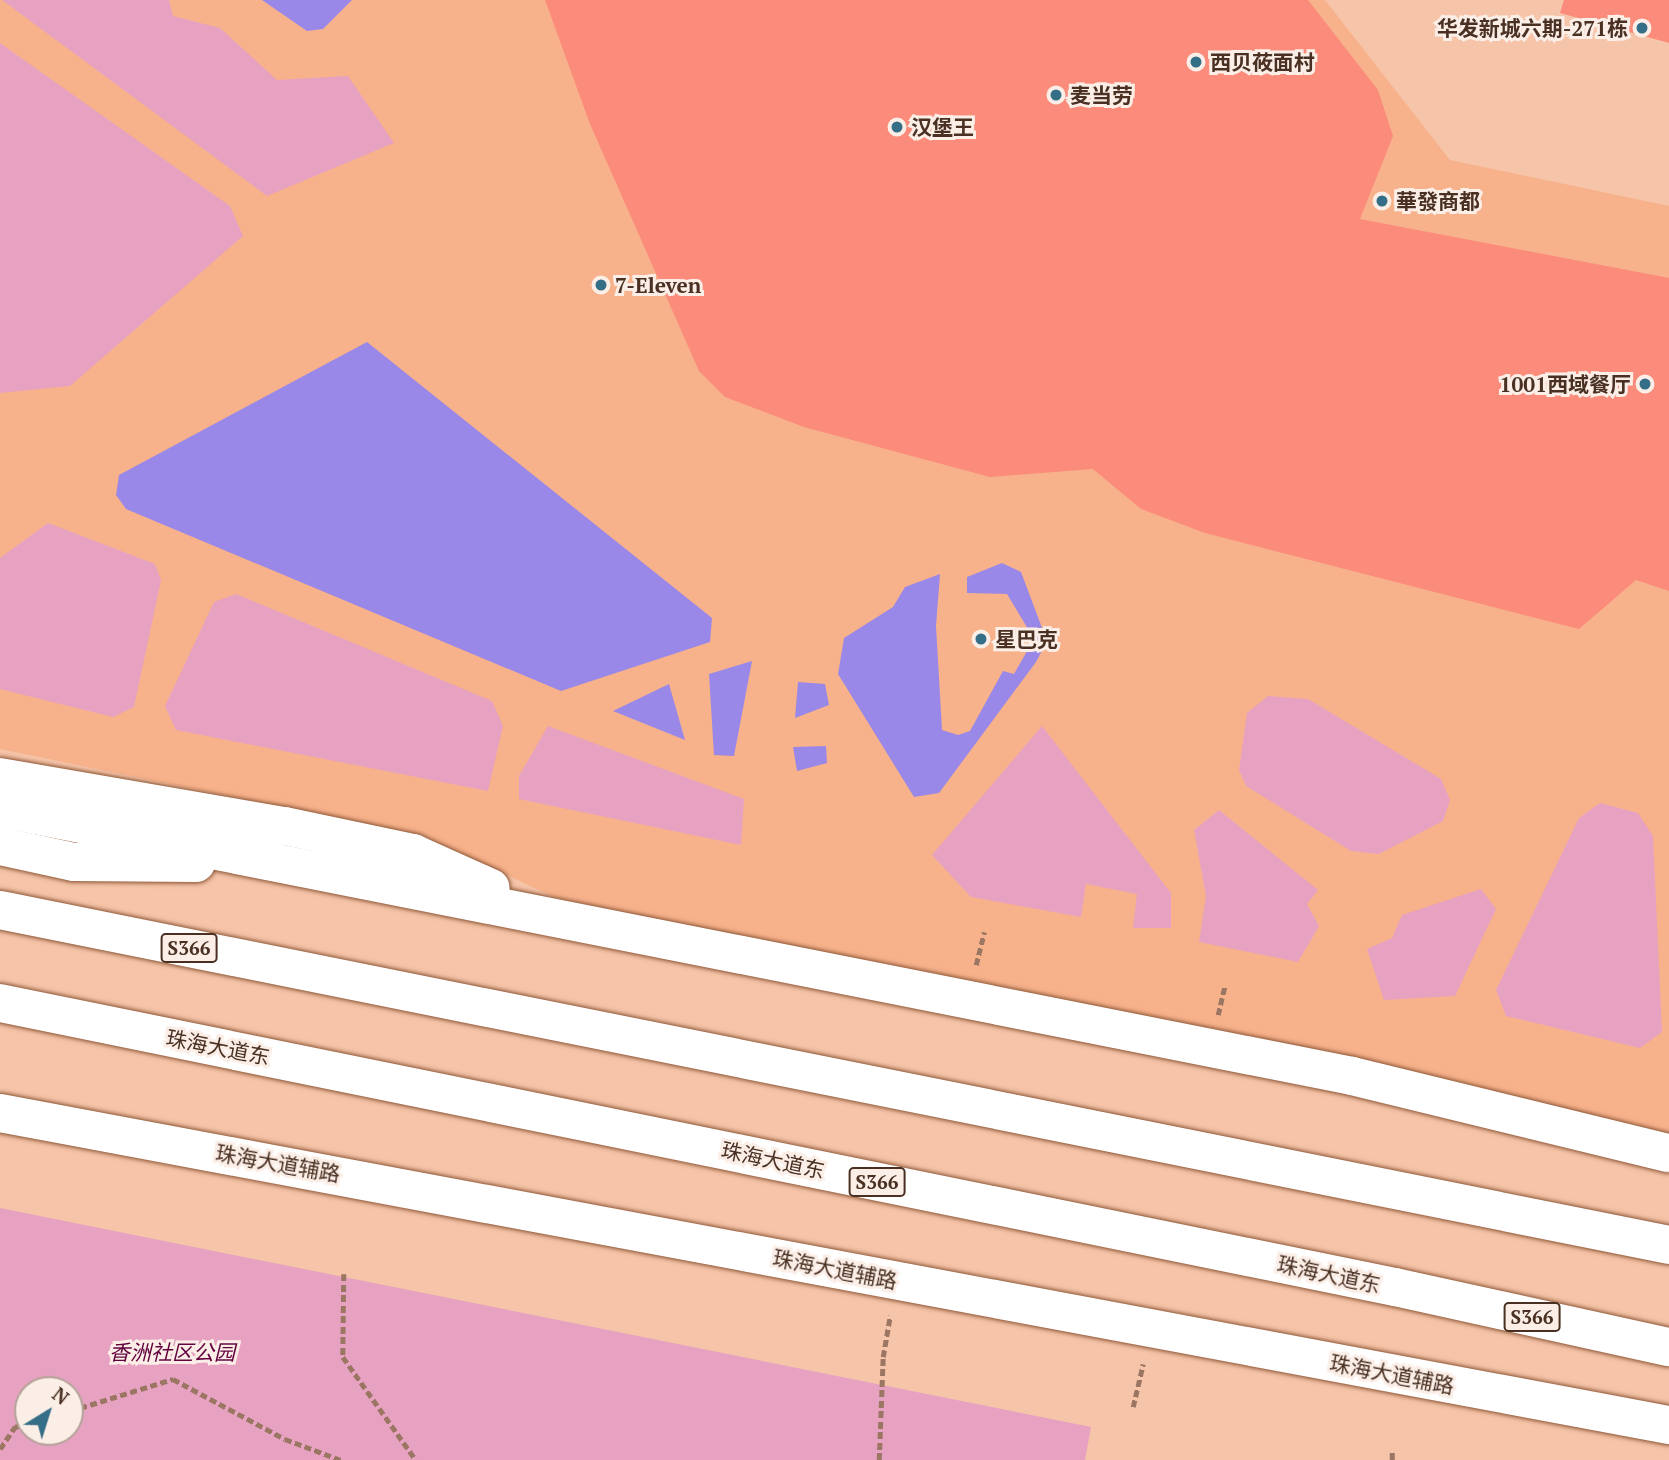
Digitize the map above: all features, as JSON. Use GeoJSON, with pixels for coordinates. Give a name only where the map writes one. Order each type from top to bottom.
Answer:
{"type":"FeatureCollection","features":[{"type":"Feature","properties":{"kind":"main road"},"geometry":{"type":"LineString","coordinates":[[0,777],[285,825],[413,853],[557,917]]}},
{"type":"Feature","properties":{"kind":"main road"},"geometry":{"type":"LineString","coordinates":[[0,808],[1352,1076],[1669,1153]]}},
{"type":"Feature","properties":{"kind":"main road"},"geometry":{"type":"LineString","coordinates":[[0,846],[74,862],[293,864]]}},
{"type":"Feature","properties":{"kind":"main road","name":"S366"},"geometry":{"type":"LineString","coordinates":[[0,910],[1669,1245]]}},
{"type":"Feature","properties":{"kind":"main road","name":"珠海大道东"},"geometry":{"type":"LineString","coordinates":[[0,1003],[1395,1287],[1669,1347]]}},
{"type":"Feature","properties":{"kind":"main road","name":"珠海大道辅路"},"geometry":{"type":"LineString","coordinates":[[0,1113],[1669,1425]]}},
{"type":"Feature","properties":{"kind":"path"},"geometry":{"type":"LineString","coordinates":[[344,1274],[343,1357],[416,1460]]}},
{"type":"Feature","properties":{"kind":"path"},"geometry":{"type":"LineString","coordinates":[[879,1460],[883,1357],[896,1280]]}},
{"type":"Feature","properties":{"kind":"path"},"geometry":{"type":"LineString","coordinates":[[1133,1406],[1151,1329]]}},
{"type":"Feature","properties":{"kind":"path"},"geometry":{"type":"LineString","coordinates":[[84,1407],[173,1380],[285,1439],[341,1460]]}},
{"type":"Feature","properties":{"kind":"path"},"geometry":{"type":"LineString","coordinates":[[0,1449],[14,1428]]}},
{"type":"Feature","properties":{"kind":"path"},"geometry":{"type":"LineString","coordinates":[[1392,1451],[1392,1460]]}},
{"type":"Feature","properties":{"kind":"shaded area"},"geometry":{"type":"Polygon","coordinates":[[[0,0],[1325,0],[1450,160],[1669,206],[1669,1138],[1373,1066],[556,898],[423,836],[0,749],[0,0]]]}},
{"type":"Feature","properties":{"kind":"shaded area"},"geometry":{"type":"Polygon","coordinates":[[[262,0],[352,0],[323,29],[307,31],[262,0]]]}},
{"type":"Feature","properties":{"kind":"shaded area"},"geometry":{"type":"Polygon","coordinates":[[[367,342],[712,618],[710,642],[561,691],[126,509],[116,495],[119,475],[367,342]]]}},
{"type":"Feature","properties":{"kind":"shaded area"},"geometry":{"type":"Polygon","coordinates":[[[1002,563],[1021,572],[1047,641],[1036,662],[939,793],[914,797],[838,674],[844,638],[893,607],[905,587],[940,574],[936,626],[942,730],[958,735],[970,731],[1003,671],[1014,674],[1034,639],[1007,594],[967,593],[967,577],[1002,563]]]}},
{"type":"Feature","properties":{"kind":"shaded area"},"geometry":{"type":"Polygon","coordinates":[[[752,661],[734,756],[714,755],[709,674],[752,661]]]}},
{"type":"Feature","properties":{"kind":"shaded area"},"geometry":{"type":"Polygon","coordinates":[[[798,682],[825,684],[829,705],[795,718],[798,682]]]}},
{"type":"Feature","properties":{"kind":"shaded area"},"geometry":{"type":"Polygon","coordinates":[[[669,684],[685,740],[613,711],[669,684]]]}},
{"type":"Feature","properties":{"kind":"shaded area"},"geometry":{"type":"Polygon","coordinates":[[[826,746],[827,763],[797,771],[793,747],[826,746]]]}},
{"type":"Feature","properties":{"kind":"green space"},"geometry":{"type":"Polygon","coordinates":[[[2,0],[169,0],[173,16],[220,28],[277,80],[348,76],[394,143],[267,196],[2,0]]]}},
{"type":"Feature","properties":{"kind":"green space"},"geometry":{"type":"Polygon","coordinates":[[[0,43],[230,206],[243,236],[70,386],[0,393],[0,43]]]}},
{"type":"Feature","properties":{"kind":"green space"},"geometry":{"type":"Polygon","coordinates":[[[48,523],[155,564],[161,580],[134,707],[113,717],[0,689],[0,558],[48,523]]]}},
{"type":"Feature","properties":{"kind":"green space"},"geometry":{"type":"Polygon","coordinates":[[[236,594],[492,701],[503,726],[488,791],[176,730],[165,706],[214,602],[236,594]]]}},
{"type":"Feature","properties":{"kind":"green space"},"geometry":{"type":"Polygon","coordinates":[[[1268,696],[1308,699],[1441,779],[1450,800],[1443,821],[1379,854],[1351,851],[1246,786],[1239,770],[1247,713],[1268,696]]]}},
{"type":"Feature","properties":{"kind":"green space"},"geometry":{"type":"Polygon","coordinates":[[[548,726],[744,799],[741,845],[519,799],[519,776],[548,726]]]}},
{"type":"Feature","properties":{"kind":"green space"},"geometry":{"type":"Polygon","coordinates":[[[1042,726],[1171,893],[1171,928],[1133,928],[1137,894],[1086,884],[1081,917],[971,897],[932,855],[1042,726]]]}},
{"type":"Feature","properties":{"kind":"green space"},"geometry":{"type":"Polygon","coordinates":[[[1600,803],[1638,813],[1653,836],[1662,1032],[1640,1048],[1506,1016],[1496,990],[1579,818],[1600,803]]]}},
{"type":"Feature","properties":{"kind":"green space"},"geometry":{"type":"Polygon","coordinates":[[[1219,810],[1318,890],[1307,904],[1319,926],[1298,962],[1199,942],[1206,896],[1194,830],[1219,810]]]}},
{"type":"Feature","properties":{"kind":"green space"},"geometry":{"type":"Polygon","coordinates":[[[1481,889],[1496,909],[1455,996],[1384,1000],[1367,949],[1392,938],[1402,915],[1481,889]]]}},
{"type":"Feature","properties":{"kind":"green space","name":"香洲社区公园"},"geometry":{"type":"Polygon","coordinates":[[[0,1208],[1091,1427],[1085,1460],[0,1460],[0,1208]]]}},
{"type":"Feature","properties":{"kind":"building"},"geometry":{"type":"Polygon","coordinates":[[[545,0],[1308,0],[1378,90],[1393,136],[1360,219],[1669,278],[1669,591],[1636,580],[1579,629],[1205,533],[1141,509],[1093,469],[990,477],[804,427],[725,397],[699,371],[590,124],[545,0]]]}},
{"type":"Feature","properties":{"kind":"building","name":"华发新城六期-271栋"},"geometry":{"type":"Polygon","coordinates":[[[1564,0],[1669,0],[1669,43],[1560,13],[1564,0]]]}},
{"type":"Feature","properties":{"kind":"place","name":"华发新城六期-271栋"},"geometry":{"type":"Point","coordinates":[1642,28]}},
{"type":"Feature","properties":{"kind":"place","name":"西贝莜面村"},"geometry":{"type":"Point","coordinates":[1196,62]}},
{"type":"Feature","properties":{"kind":"place","name":"麦当劳"},"geometry":{"type":"Point","coordinates":[1056,95]}},
{"type":"Feature","properties":{"kind":"place","name":"汉堡王"},"geometry":{"type":"Point","coordinates":[897,127]}},
{"type":"Feature","properties":{"kind":"place","name":"華發商都"},"geometry":{"type":"Point","coordinates":[1382,201]}},
{"type":"Feature","properties":{"kind":"place","name":"7-Eleven"},"geometry":{"type":"Point","coordinates":[601,285]}},
{"type":"Feature","properties":{"kind":"place","name":"1001西域餐厅"},"geometry":{"type":"Point","coordinates":[1645,384]}},
{"type":"Feature","properties":{"kind":"place","name":"星巴克"},"geometry":{"type":"Point","coordinates":[981,639]}}]}
